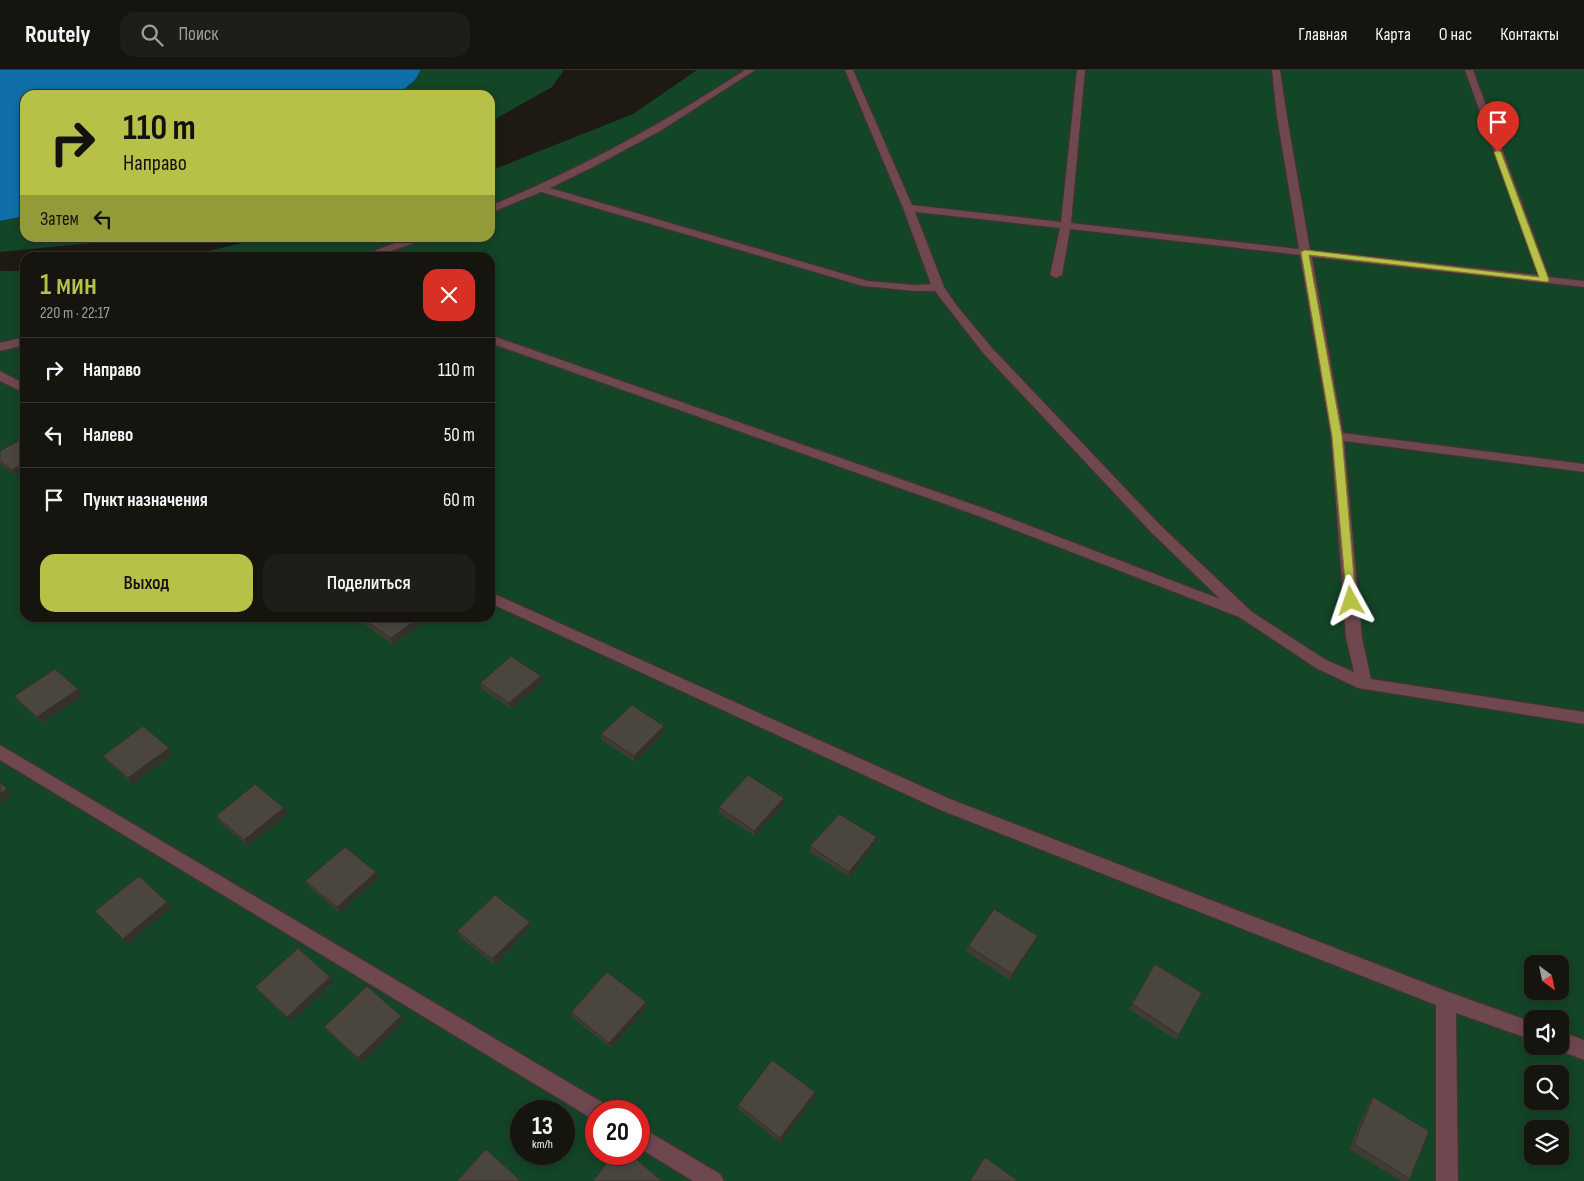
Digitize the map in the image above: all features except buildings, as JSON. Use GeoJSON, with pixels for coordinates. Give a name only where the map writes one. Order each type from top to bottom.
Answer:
{"type":"FeatureCollection","features":[{"type":"Feature","properties":{"kind":"lane"},"geometry":{"type":"LineString","coordinates":[[495,208],[542,189],[644,136],[751,70]]}},
{"type":"Feature","properties":{"kind":"lane"},"geometry":{"type":"LineString","coordinates":[[849,70],[908,208],[938,287],[994,358],[1155,528],[1247,616],[1321,664],[1364,684],[1584,718]]}},
{"type":"Feature","properties":{"kind":"lane"},"geometry":{"type":"LineString","coordinates":[[1056,274],[1066,225],[1081,70]]}},
{"type":"Feature","properties":{"kind":"lane"},"geometry":{"type":"LineString","coordinates":[[1276,70],[1337,436],[1354,638],[1364,684]]}},
{"type":"Feature","properties":{"kind":"lane"},"geometry":{"type":"LineString","coordinates":[[1469,70],[1545,280]]}},
{"type":"Feature","properties":{"kind":"lane"},"geometry":{"type":"LineString","coordinates":[[542,189],[867,284],[915,288],[938,287]]}},
{"type":"Feature","properties":{"kind":"lane"},"geometry":{"type":"LineString","coordinates":[[908,208],[1584,284]]}},
{"type":"Feature","properties":{"kind":"lane"},"geometry":{"type":"LineString","coordinates":[[377,252],[406,242]]}},
{"type":"Feature","properties":{"kind":"lane"},"geometry":{"type":"LineString","coordinates":[[495,341],[981,512],[1247,616]]}},
{"type":"Feature","properties":{"kind":"lane"},"geometry":{"type":"LineString","coordinates":[[0,347],[20,342]]}},
{"type":"Feature","properties":{"kind":"lane"},"geometry":{"type":"LineString","coordinates":[[0,375],[20,387]]}},
{"type":"Feature","properties":{"kind":"lane"},"geometry":{"type":"LineString","coordinates":[[1337,436],[1584,468]]}},
{"type":"Feature","properties":{"kind":"lane"},"geometry":{"type":"LineString","coordinates":[[495,599],[944,804],[1446,1000],[1524,1028]]}},
{"type":"Feature","properties":{"kind":"lane"},"geometry":{"type":"LineString","coordinates":[[0,752],[585,1103]]}},
{"type":"Feature","properties":{"kind":"lane"},"geometry":{"type":"LineString","coordinates":[[1446,1000],[1447,1181]]}},
{"type":"Feature","properties":{"kind":"lane"},"geometry":{"type":"LineString","coordinates":[[1569,1044],[1584,1050]]}},
{"type":"Feature","properties":{"kind":"lane"},"geometry":{"type":"LineString","coordinates":[[650,1143],[713,1181]]}},
{"type":"Feature","properties":{"kind":"green space"},"geometry":{"type":"Polygon","coordinates":[[[421,70],[564,70],[552,87],[495,119],[495,90],[403,90],[415,80],[421,70]]]}},
{"type":"Feature","properties":{"kind":"green space"},"geometry":{"type":"Polygon","coordinates":[[[697,70],[1584,70],[1584,1181],[0,1181],[0,271],[20,271],[20,622],[495,622],[495,252],[204,252],[247,242],[495,242],[495,169],[633,114],[697,70]]]}},
{"type":"Feature","properties":{"kind":"green space"},"geometry":{"type":"Polygon","coordinates":[[[20,217],[20,242],[103,242],[0,252],[0,221],[20,217]]]}},
{"type":"Feature","properties":{"kind":"water"},"geometry":{"type":"Polygon","coordinates":[[[0,70],[421,70],[415,80],[403,90],[20,90],[20,217],[0,221],[0,70]]]}},
{"type":"Feature","properties":{"kind":"route"},"geometry":{"type":"LineString","coordinates":[[1351,601],[1337,436],[1305,252],[1545,280],[1498,152]]}}]}
